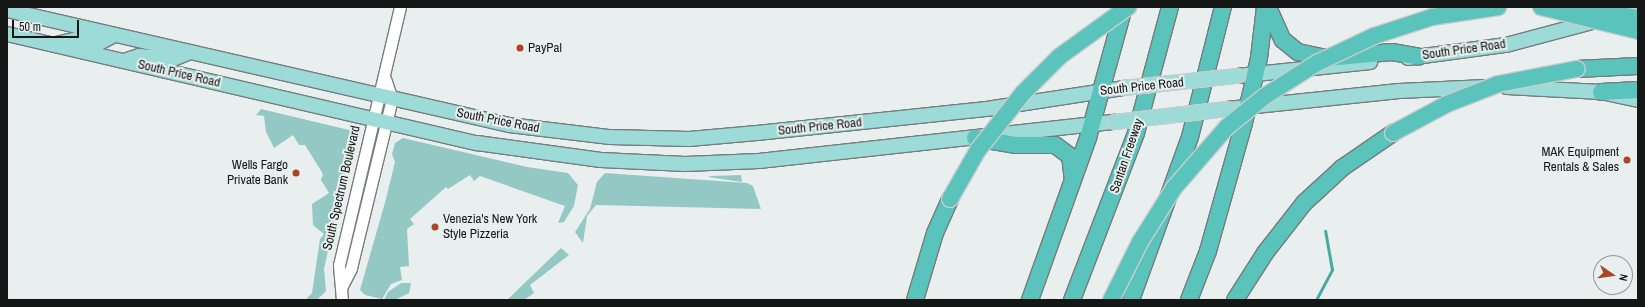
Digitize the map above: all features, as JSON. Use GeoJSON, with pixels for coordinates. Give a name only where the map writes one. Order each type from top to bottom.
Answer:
{"type":"FeatureCollection","features":[{"type":"Feature","properties":{"kind":"highway"},"geometry":{"type":"LineString","coordinates":[[1030,300],[1072,188],[1102,91],[1124,7]]}},
{"type":"Feature","properties":{"kind":"highway"},"geometry":{"type":"LineString","coordinates":[[915,300],[935,233],[950,199],[978,150],[1023,93],[1060,56],[1128,7]]}},
{"type":"Feature","properties":{"kind":"highway","name":"Santan Freeway"},"geometry":{"type":"LineString","coordinates":[[1072,300],[1136,133],[1170,7]]}},
{"type":"Feature","properties":{"kind":"highway"},"geometry":{"type":"LineString","coordinates":[[1130,300],[1190,137],[1223,7]]}},
{"type":"Feature","properties":{"kind":"highway"},"geometry":{"type":"LineString","coordinates":[[1266,7],[1283,40],[1298,52],[1326,58],[1392,52],[1419,57]]}},
{"type":"Feature","properties":{"kind":"highway"},"geometry":{"type":"LineString","coordinates":[[1189,300],[1208,251],[1248,107],[1255,75],[1266,7]]}},
{"type":"Feature","properties":{"kind":"highway"},"geometry":{"type":"LineString","coordinates":[[1101,300],[1136,231],[1165,185],[1196,148],[1242,103],[1269,82],[1328,47],[1391,20],[1438,7]]}},
{"type":"Feature","properties":{"kind":"highway"},"geometry":{"type":"LineString","coordinates":[[1111,300],[1140,242],[1174,188],[1223,132],[1264,96],[1317,63],[1374,36],[1432,17],[1498,7]]}},
{"type":"Feature","properties":{"kind":"highway"},"geometry":{"type":"LineString","coordinates":[[1541,7],[1638,31]]}},
{"type":"Feature","properties":{"kind":"highway"},"geometry":{"type":"LineString","coordinates":[[1578,7],[1635,11]]}},
{"type":"Feature","properties":{"kind":"highway"},"geometry":{"type":"LineString","coordinates":[[1235,300],[1265,253],[1304,203],[1342,168],[1393,133],[1447,104],[1498,84],[1577,69],[1638,66]]}},
{"type":"Feature","properties":{"kind":"highway"},"geometry":{"type":"LineString","coordinates":[[1601,92],[1638,90]]}},
{"type":"Feature","properties":{"kind":"highway"},"geometry":{"type":"LineString","coordinates":[[975,138],[1016,145],[1055,145],[1074,164],[1072,188]]}},
{"type":"Feature","properties":{"kind":"main road","name":"South Price Road"},"geometry":{"type":"LineString","coordinates":[[7,10],[377,96],[539,130],[610,137],[689,139],[993,108],[1124,88],[1419,57],[1526,40],[1635,11]]}},
{"type":"Feature","properties":{"kind":"main road","name":"South Price Road"},"geometry":{"type":"LineString","coordinates":[[7,34],[372,119],[534,153],[685,164],[789,159],[1227,109],[1456,87],[1601,92],[1638,100]]}},
{"type":"Feature","properties":{"kind":"main road"},"geometry":{"type":"LineString","coordinates":[[53,45],[81,38],[101,42],[114,35]]}},
{"type":"Feature","properties":{"kind":"main road"},"geometry":{"type":"LineString","coordinates":[[125,62],[139,56],[173,59],[190,52]]}},
{"type":"Feature","properties":{"kind":"street","name":"South Spectrum Boulevard"},"geometry":{"type":"LineString","coordinates":[[342,300],[339,265],[377,96],[385,79],[400,7]]}},
{"type":"Feature","properties":{"kind":"street"},"geometry":{"type":"LineString","coordinates":[[385,79],[392,99]]}},
{"type":"Feature","properties":{"kind":"street","name":"South Spectrum Boulevard"},"geometry":{"type":"LineString","coordinates":[[342,286],[350,268],[392,99]]}},
{"type":"Feature","properties":{"kind":"shaded area"},"geometry":{"type":"Polygon","coordinates":[[[261,109],[349,130],[358,138],[350,151],[324,269],[326,291],[318,299],[306,299],[312,293],[320,239],[324,234],[313,225],[312,204],[329,193],[321,180],[323,174],[305,145],[299,145],[293,135],[274,148],[266,132],[264,116],[256,115],[261,109]]]}},
{"type":"Feature","properties":{"kind":"shaded area"},"geometry":{"type":"Polygon","coordinates":[[[403,138],[527,167],[568,173],[578,185],[574,206],[564,222],[558,223],[565,206],[480,176],[474,181],[470,175],[448,189],[446,187],[410,219],[414,224],[407,229],[409,266],[400,267],[402,280],[391,284],[382,299],[365,295],[360,290],[395,162],[392,154],[395,143],[403,138]]]}},
{"type":"Feature","properties":{"kind":"shaded area"},"geometry":{"type":"Polygon","coordinates":[[[605,173],[747,183],[753,186],[761,209],[596,205],[587,216],[583,243],[575,232],[590,209],[597,182],[605,173]]]}},
{"type":"Feature","properties":{"kind":"shaded area"},"geometry":{"type":"Polygon","coordinates":[[[741,175],[742,182],[708,177],[711,176],[741,175]]]}},
{"type":"Feature","properties":{"kind":"shaded area"},"geometry":{"type":"Polygon","coordinates":[[[561,248],[569,255],[530,285],[534,293],[524,300],[507,300],[561,248]]]}},
{"type":"Feature","properties":{"kind":"shaded area"},"geometry":{"type":"Polygon","coordinates":[[[401,283],[411,283],[409,293],[395,300],[384,300],[388,292],[401,283]]]}},
{"type":"Feature","properties":{"kind":"waterway"},"geometry":{"type":"LineString","coordinates":[[1316,300],[1332,270],[1325,232]]}},
{"type":"Feature","properties":{"kind":"place","name":"PayPal"},"geometry":{"type":"Point","coordinates":[520,48]}},
{"type":"Feature","properties":{"kind":"place","name":"MAK Equipment Rentals & Sales"},"geometry":{"type":"Point","coordinates":[1627,160]}},
{"type":"Feature","properties":{"kind":"place","name":"Wells Fargo Private Bank"},"geometry":{"type":"Point","coordinates":[296,173]}},
{"type":"Feature","properties":{"kind":"place","name":"Venezia's New York Style Pizzeria"},"geometry":{"type":"Point","coordinates":[435,227]}}]}
